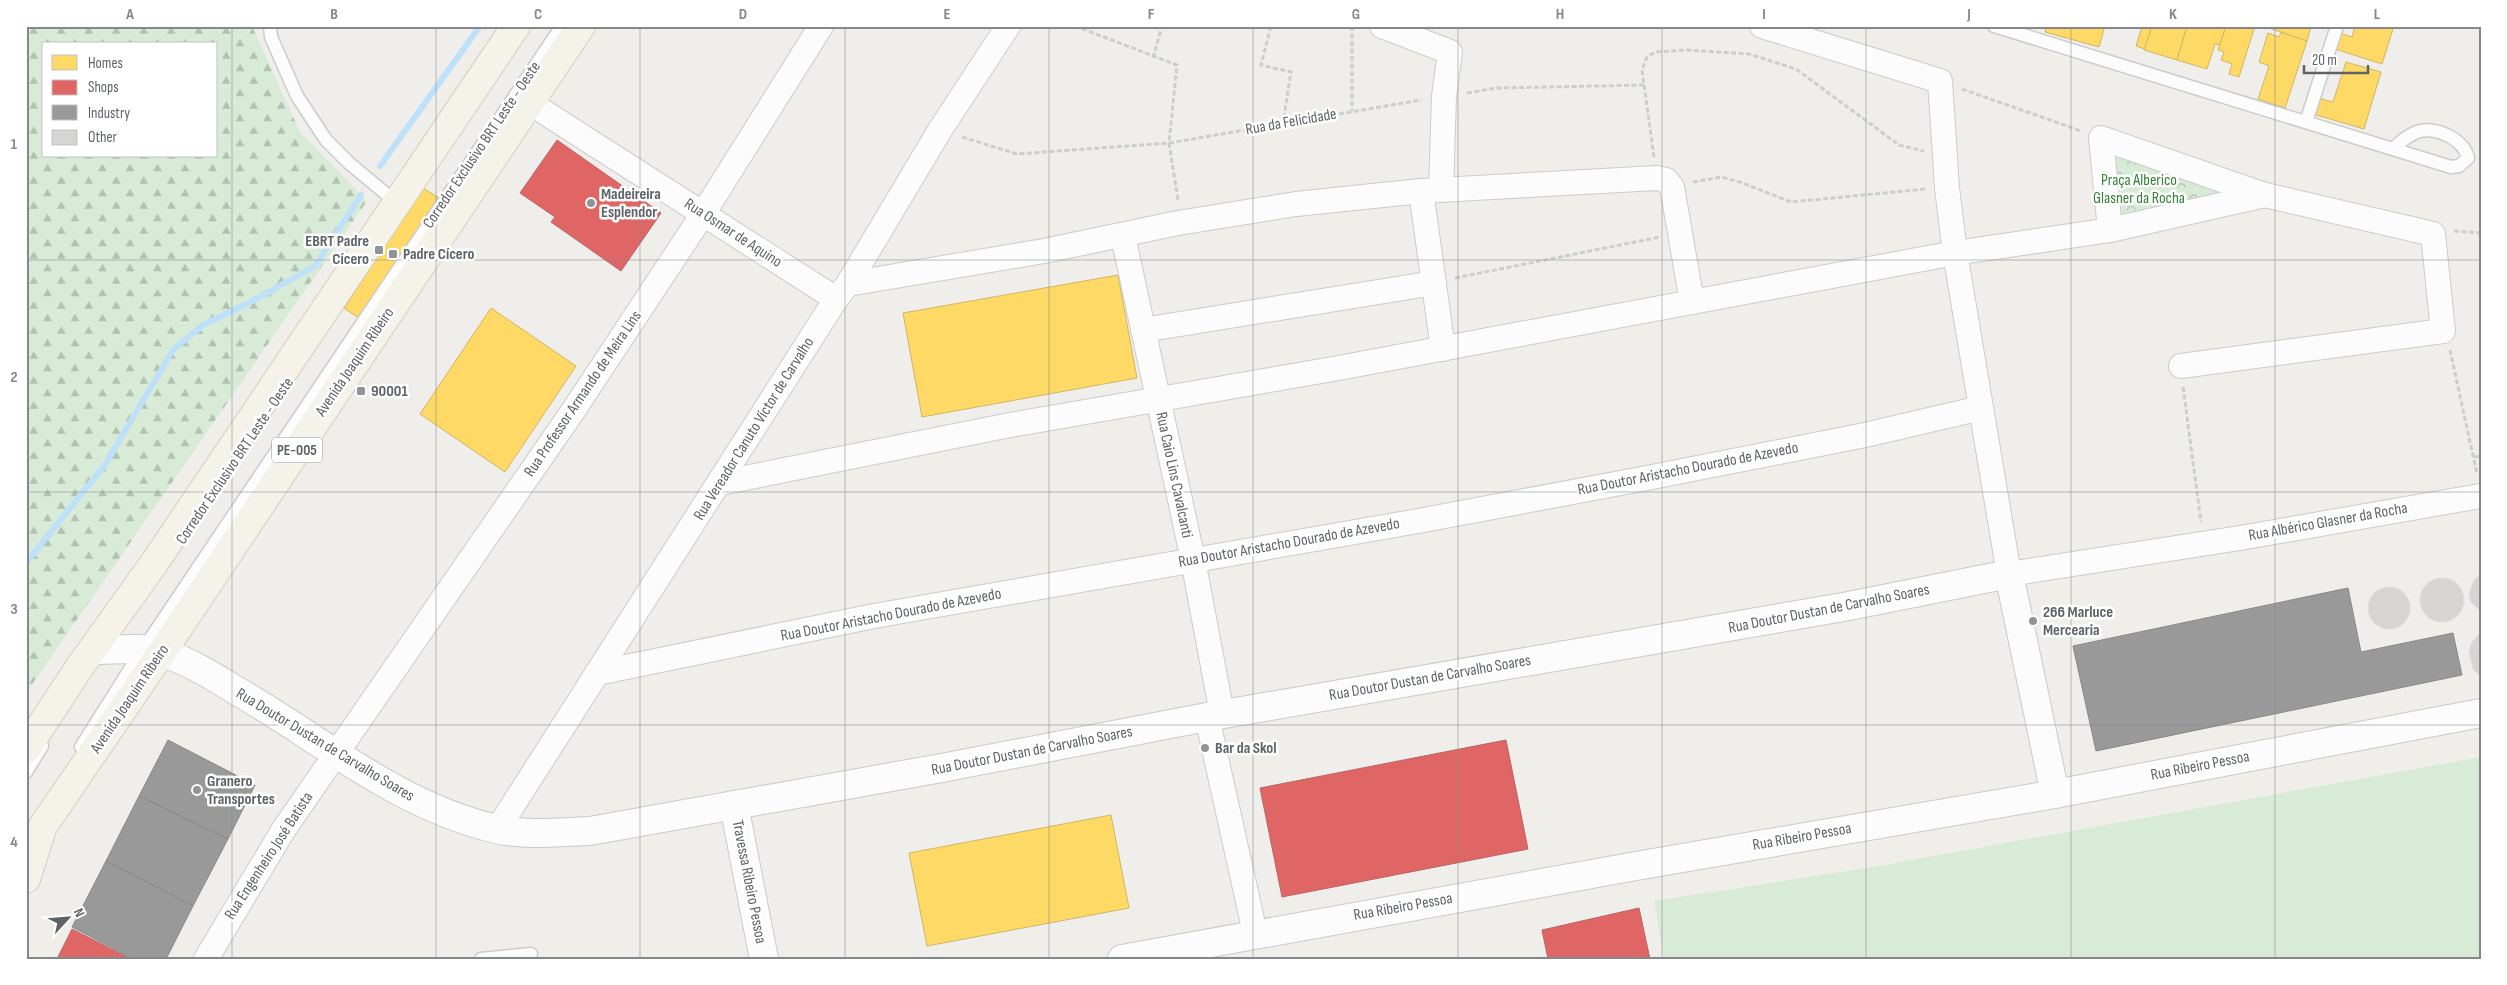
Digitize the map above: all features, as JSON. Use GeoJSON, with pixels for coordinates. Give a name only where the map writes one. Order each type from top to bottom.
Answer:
{"type":"FeatureCollection","features":[{"type":"Feature","properties":{"kind":"main road"},"geometry":{"type":"LineString","coordinates":[[26,748],[99,650],[155,562],[516,26]]}},
{"type":"Feature","properties":{"kind":"main road","name":"Avenida Joaquim Ribeiro"},"geometry":{"type":"LineString","coordinates":[[26,879],[43,826],[153,651],[581,26]]}},
{"type":"Feature","properties":{"kind":"main road"},"geometry":{"type":"LineString","coordinates":[[2009,574],[2055,794]]}},
{"type":"Feature","properties":{"kind":"main road","name":"Rua Doutor Dustan de Carvalho Soares"},"geometry":{"type":"LineString","coordinates":[[99,650],[153,651],[196,667],[266,708],[336,755],[401,793],[444,812],[497,830],[538,833],[590,831],[947,767],[1215,715],[1665,639],[2009,574]]}},
{"type":"Feature","properties":{"kind":"main road","name":"Rua Ribeiro Pessoa"},"geometry":{"type":"LineString","coordinates":[[1122,959],[1255,933],[2055,794],[2481,713]]}},
{"type":"Feature","properties":{"kind":"main road","name":"Travessa Ribeiro Pessoa"},"geometry":{"type":"LineString","coordinates":[[734,805],[764,959]]}},
{"type":"Feature","properties":{"kind":"street","name":"Rua Professor Armando de Meira Lins"},"geometry":{"type":"LineString","coordinates":[[336,755],[573,411],[703,214],[821,26]]}},
{"type":"Feature","properties":{"kind":"street","name":"Rua Vereador Canuto Víctor de Carvalho"},"geometry":{"type":"LineString","coordinates":[[497,830],[720,483],[842,291],[940,130],[1008,26]]}},
{"type":"Feature","properties":{"kind":"street"},"geometry":{"type":"LineString","coordinates":[[1382,26],[1450,52],[1431,191],[1434,282],[1443,349]]}},
{"type":"Feature","properties":{"kind":"street"},"geometry":{"type":"LineString","coordinates":[[1762,26],[1940,81],[1944,156],[1955,253],[2009,574]]}},
{"type":"Feature","properties":{"kind":"street","name":"Rua Osmar de Aquino"},"geometry":{"type":"LineString","coordinates":[[530,103],[703,214],[842,291]]}},
{"type":"Feature","properties":{"kind":"street"},"geometry":{"type":"LineString","coordinates":[[2110,230],[2101,138],[2265,195],[2433,234],[2443,331],[2181,366]]}},
{"type":"Feature","properties":{"kind":"street"},"geometry":{"type":"LineString","coordinates":[[842,291],[1178,224],[1296,204],[1431,191],[1664,182],[1680,232],[1692,302]]}},
{"type":"Feature","properties":{"kind":"street"},"geometry":{"type":"LineString","coordinates":[[720,483],[1000,427],[1158,398],[1443,349],[1955,253],[2110,230],[2265,195]]}},
{"type":"Feature","properties":{"kind":"street","name":"Rua Caio Lins Cavalcanti"},"geometry":{"type":"LineString","coordinates":[[1124,236],[1193,560],[1215,715],[1255,933]]}},
{"type":"Feature","properties":{"kind":"street"},"geometry":{"type":"LineString","coordinates":[[1143,330],[1434,282]]}},
{"type":"Feature","properties":{"kind":"street","name":"Rua Doutor Aristacho Dourado de Azevedo"},"geometry":{"type":"LineString","coordinates":[[597,673],[874,616],[1637,480],[1865,435],[1981,408]]}},
{"type":"Feature","properties":{"kind":"street","name":"Rua Albérico Glasner da Rocha"},"geometry":{"type":"LineString","coordinates":[[2009,574],[2204,544],[2480,496]]}},
{"type":"Feature","properties":{"kind":"street","name":"Rua Engenheiro José Batista"},"geometry":{"type":"LineString","coordinates":[[206,959],[284,829],[336,755]]}},
{"type":"Feature","properties":{"kind":"lane"},"geometry":{"type":"LineString","coordinates":[[270,26],[271,37],[297,96],[326,140],[348,163],[397,203]]}},
{"type":"Feature","properties":{"kind":"lane","name":"Corredor Exclusivo BRT Leste - Oeste"},"geometry":{"type":"LineString","coordinates":[[26,772],[99,650],[530,26]]}},
{"type":"Feature","properties":{"kind":"lane","name":"Corredor Exclusivo BRT Leste - Oeste"},"geometry":{"type":"LineString","coordinates":[[26,842],[36,817],[153,651],[562,26]]}},
{"type":"Feature","properties":{"kind":"lane"},"geometry":{"type":"LineString","coordinates":[[1994,26],[2025,31],[2451,167],[2459,166],[2468,158],[2461,144],[2442,133],[2432,131],[2422,131],[2411,135],[2394,148]]}},
{"type":"Feature","properties":{"kind":"lane"},"geometry":{"type":"LineString","coordinates":[[2306,122],[2337,26]]}},
{"type":"Feature","properties":{"kind":"lane"},"geometry":{"type":"LineString","coordinates":[[482,959],[531,954]]}},
{"type":"Feature","properties":{"kind":"path"},"geometry":{"type":"LineString","coordinates":[[1075,26],[1153,58],[1177,65],[1169,143],[1178,190],[1178,224]]}},
{"type":"Feature","properties":{"kind":"path"},"geometry":{"type":"LineString","coordinates":[[1153,58],[1162,26]]}},
{"type":"Feature","properties":{"kind":"path"},"geometry":{"type":"LineString","coordinates":[[1271,26],[1261,65],[1291,72],[1283,123]]}},
{"type":"Feature","properties":{"kind":"path"},"geometry":{"type":"LineString","coordinates":[[1352,26],[1352,111]]}},
{"type":"Feature","properties":{"kind":"path"},"geometry":{"type":"LineString","coordinates":[[1944,156],[1899,145],[1796,69],[1749,54],[1688,50],[1656,52],[1647,57],[1642,70],[1664,182],[1721,177],[1740,182],[1791,202],[1947,188]]}},
{"type":"Feature","properties":{"kind":"path"},"geometry":{"type":"LineString","coordinates":[[1940,81],[2101,138]]}},
{"type":"Feature","properties":{"kind":"path","name":"Rua da Felicidade"},"geometry":{"type":"LineString","coordinates":[[940,130],[1017,154],[1169,143],[1497,88],[1645,85]]}},
{"type":"Feature","properties":{"kind":"path"},"geometry":{"type":"LineString","coordinates":[[1434,282],[1680,232]]}},
{"type":"Feature","properties":{"kind":"path"},"geometry":{"type":"LineString","coordinates":[[2443,331],[2452,354],[2474,457],[2480,496]]}},
{"type":"Feature","properties":{"kind":"path"},"geometry":{"type":"LineString","coordinates":[[2181,366],[2204,544]]}},
{"type":"Feature","properties":{"kind":"path"},"geometry":{"type":"LineString","coordinates":[[2474,457],[2481,456]]}},
{"type":"Feature","properties":{"kind":"green space"},"geometry":{"type":"Polygon","coordinates":[[[26,26],[252,26],[300,132],[367,201],[26,693],[26,26]]]}},
{"type":"Feature","properties":{"kind":"green space","name":"Praça Alberico Glasner da Rocha"},"geometry":{"type":"Polygon","coordinates":[[[2111,155],[2240,190],[2120,216],[2111,155]]]}},
{"type":"Feature","properties":{"kind":"green space"},"geometry":{"type":"Polygon","coordinates":[[[2481,757],[2481,959],[1664,959],[1654,901],[1873,867],[2481,757]]]}},
{"type":"Feature","properties":{"kind":"building: Homes"},"geometry":{"type":"Polygon","coordinates":[[[2047,26],[2105,26],[2099,47],[2045,32],[2047,26]]]}},
{"type":"Feature","properties":{"kind":"building: Homes"},"geometry":{"type":"Polygon","coordinates":[[[2140,26],[2152,26],[2145,49],[2136,46],[2142,27],[2140,26]]]}},
{"type":"Feature","properties":{"kind":"building: Homes"},"geometry":{"type":"Polygon","coordinates":[[[2152,26],[2187,26],[2177,60],[2144,50],[2152,26]]]}},
{"type":"Feature","properties":{"kind":"building: Homes"},"geometry":{"type":"Polygon","coordinates":[[[2187,26],[2226,26],[2220,45],[2215,44],[2207,69],[2177,60],[2187,26]]]}},
{"type":"Feature","properties":{"kind":"building: Homes"},"geometry":{"type":"Polygon","coordinates":[[[2226,26],[2255,26],[2239,77],[2229,74],[2232,64],[2221,60],[2224,52],[2218,50],[2226,26]]]}},
{"type":"Feature","properties":{"kind":"building: Homes"},"geometry":{"type":"Polygon","coordinates":[[[2263,26],[2311,26],[2307,41],[2263,26]]]}},
{"type":"Feature","properties":{"kind":"building: Homes"},"geometry":{"type":"Polygon","coordinates":[[[2355,26],[2394,26],[2382,64],[2332,48],[2337,32],[2352,37],[2355,26]]]}},
{"type":"Feature","properties":{"kind":"building: Homes"},"geometry":{"type":"Polygon","coordinates":[[[2281,32],[2307,41],[2285,108],[2258,99],[2269,66],[2259,62],[2268,33],[2279,37],[2281,32]]]}},
{"type":"Feature","properties":{"kind":"building: Homes"},"geometry":{"type":"Polygon","coordinates":[[[2346,62],[2381,72],[2364,129],[2313,114],[2318,98],[2333,102],[2346,62]]]}},
{"type":"Feature","properties":{"kind":"building: Homes","name":"Padre Cícero"},"geometry":{"type":"Polygon","coordinates":[[[423,188],[442,200],[363,321],[344,308],[423,188]]]}},
{"type":"Feature","properties":{"kind":"building: Homes"},"geometry":{"type":"Polygon","coordinates":[[[1118,275],[1137,378],[922,417],[903,313],[1118,275]]]}},
{"type":"Feature","properties":{"kind":"building: Homes"},"geometry":{"type":"Polygon","coordinates":[[[491,308],[576,366],[505,472],[420,414],[491,308]]]}},
{"type":"Feature","properties":{"kind":"building: Homes"},"geometry":{"type":"Polygon","coordinates":[[[1111,815],[1129,908],[927,946],[909,853],[1111,815]]]}},
{"type":"Feature","properties":{"kind":"building: Shops","name":"Madeireira Esplendor"},"geometry":{"type":"Polygon","coordinates":[[[557,140],[661,213],[621,271],[551,222],[555,217],[520,193],[557,140]]]}},
{"type":"Feature","properties":{"kind":"building: Shops"},"geometry":{"type":"Polygon","coordinates":[[[1506,740],[1528,849],[1282,897],[1260,788],[1506,740]]]}},
{"type":"Feature","properties":{"kind":"building: Shops"},"geometry":{"type":"Polygon","coordinates":[[[1639,908],[1650,959],[1548,959],[1542,930],[1639,908]]]}},
{"type":"Feature","properties":{"kind":"building: Shops"},"geometry":{"type":"Polygon","coordinates":[[[72,929],[131,959],[57,959],[72,929]]]}},
{"type":"Feature","properties":{"kind":"building: Industry"},"geometry":{"type":"Polygon","coordinates":[[[2348,588],[2361,652],[2453,633],[2462,675],[2096,751],[2073,646],[2348,588]]]}},
{"type":"Feature","properties":{"kind":"building: Industry","name":"Granero Transportes"},"geometry":{"type":"Polygon","coordinates":[[[168,740],[255,785],[228,839],[139,796],[168,740]]]}},
{"type":"Feature","properties":{"kind":"building: Industry"},"geometry":{"type":"Polygon","coordinates":[[[139,796],[228,839],[193,906],[106,861],[139,796]]]}},
{"type":"Feature","properties":{"kind":"building: Industry"},"geometry":{"type":"Polygon","coordinates":[[[106,861],[193,906],[166,959],[133,959],[72,927],[106,861]]]}},
{"type":"Feature","properties":{"kind":"building: Other"},"geometry":{"type":"Polygon","coordinates":[[[2481,574],[2481,612],[2471,602],[2469,594],[2474,580],[2481,574]]]}},
{"type":"Feature","properties":{"kind":"building: Other"},"geometry":{"type":"Polygon","coordinates":[[[2438,578],[2446,578],[2458,584],[2464,600],[2458,616],[2446,622],[2438,622],[2426,616],[2420,604],[2420,596],[2426,584],[2438,578]]]}},
{"type":"Feature","properties":{"kind":"building: Other"},"geometry":{"type":"Polygon","coordinates":[[[2393,587],[2401,590],[2407,596],[2410,608],[2407,620],[2401,626],[2385,629],[2377,626],[2371,620],[2368,604],[2371,596],[2377,590],[2393,587]]]}},
{"type":"Feature","properties":{"kind":"building: Other"},"geometry":{"type":"Polygon","coordinates":[[[2481,632],[2481,677],[2473,669],[2469,651],[2472,642],[2481,632]]]}},
{"type":"Feature","properties":{"kind":"waterway"},"geometry":{"type":"LineString","coordinates":[[380,166],[480,26]]}},
{"type":"Feature","properties":{"kind":"waterway"},"geometry":{"type":"LineString","coordinates":[[26,563],[104,466],[173,350],[203,325],[249,303],[315,266],[361,195]]}},
{"type":"Feature","properties":{"kind":"place","name":"Madeireira Esplendor"},"geometry":{"type":"Point","coordinates":[591,203]}},
{"type":"Feature","properties":{"kind":"place","name":"EBRT Padre Cícero"},"geometry":{"type":"Point","coordinates":[379,250]}},
{"type":"Feature","properties":{"kind":"place","name":"Padre Cícero"},"geometry":{"type":"Point","coordinates":[393,254]}},
{"type":"Feature","properties":{"kind":"place","name":"90001"},"geometry":{"type":"Point","coordinates":[361,391]}},
{"type":"Feature","properties":{"kind":"place","name":"266 Marluce Mercearia"},"geometry":{"type":"Point","coordinates":[2033,621]}},
{"type":"Feature","properties":{"kind":"place","name":"Bar da Skol"},"geometry":{"type":"Point","coordinates":[1205,748]}},
{"type":"Feature","properties":{"kind":"place","name":"Granero Transportes"},"geometry":{"type":"Point","coordinates":[197,790]}}]}
